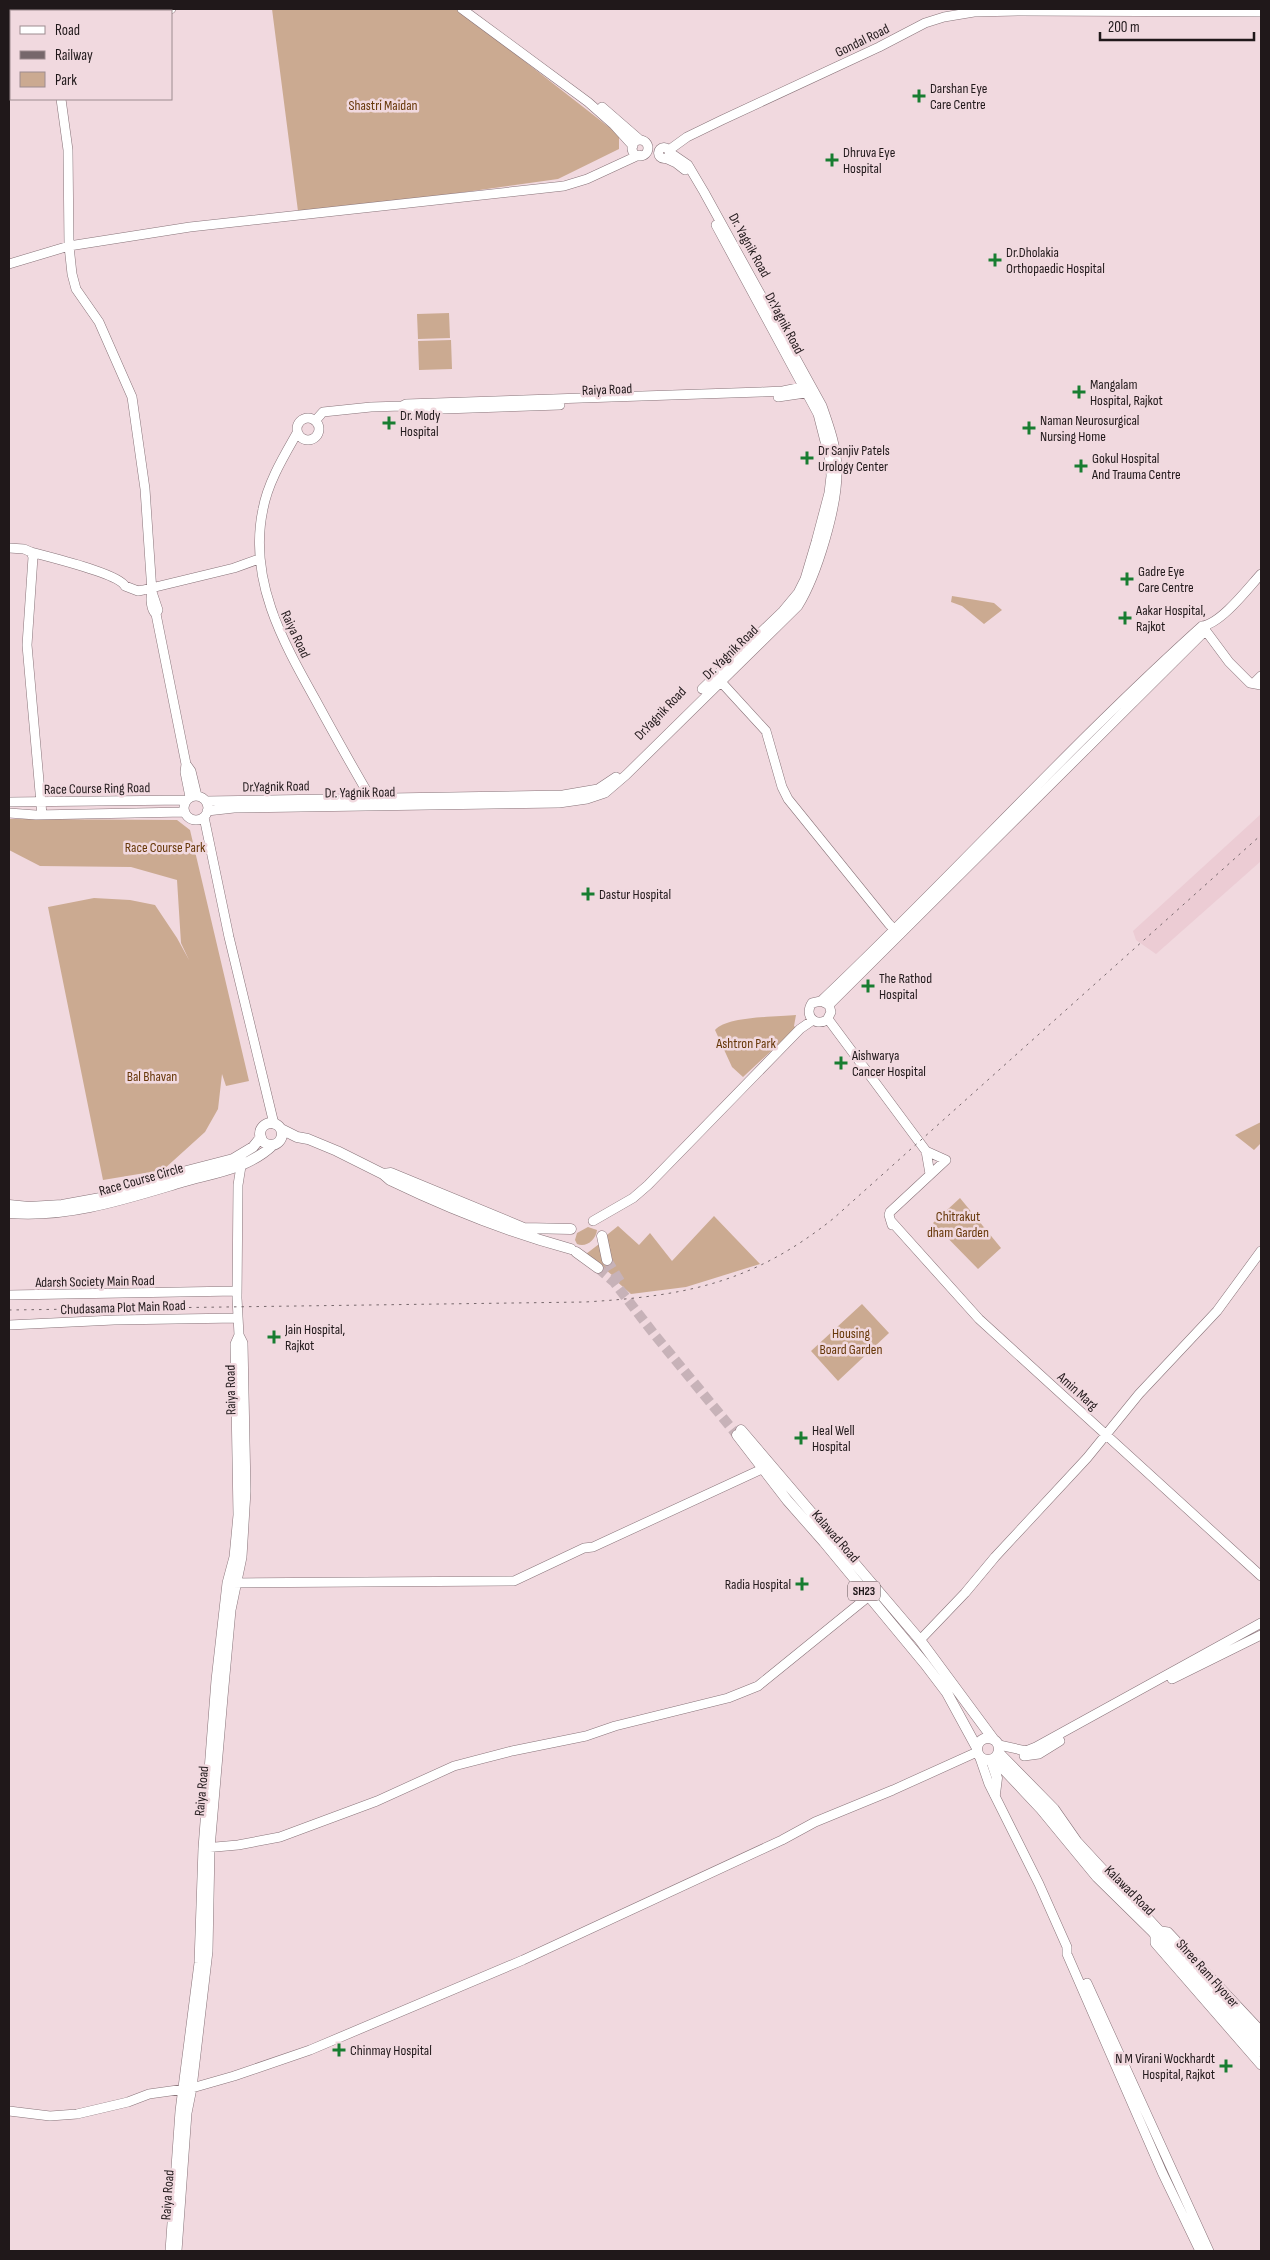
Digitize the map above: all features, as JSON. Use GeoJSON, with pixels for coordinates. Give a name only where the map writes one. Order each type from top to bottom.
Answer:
{"type":"FeatureCollection","features":[{"type":"Feature","properties":{"kind":"main road"},"geometry":{"type":"LineString","coordinates":[[278,1126],[281,1138],[275,1144],[267,1144],[261,1138],[263,1127],[267,1124],[278,1126],[297,1137],[308,1138],[383,1174],[388,1179],[415,1192],[521,1235],[573,1250],[598,1268]]}},
{"type":"Feature","properties":{"kind":"main road","name":"Race Course Circle"},"geometry":{"type":"LineString","coordinates":[[9,1213],[28,1215],[64,1212],[98,1206],[240,1166],[266,1152],[275,1144],[297,1137]]}},
{"type":"Feature","properties":{"kind":"main road","name":"Race Course Circle"},"geometry":{"type":"LineString","coordinates":[[9,1205],[29,1207],[62,1205],[106,1197],[245,1153],[261,1138]]}},
{"type":"Feature","properties":{"kind":"main road"},"geometry":{"type":"LineString","coordinates":[[383,1174],[391,1173],[524,1228],[571,1229]]}},
{"type":"Feature","properties":{"kind":"main road"},"geometry":{"type":"LineString","coordinates":[[602,1236],[607,1260]]}},
{"type":"Feature","properties":{"kind":"main road","name":"Kalawad Road"},"geometry":{"type":"LineString","coordinates":[[990,1752],[982,1722],[920,1640],[790,1488],[740,1435],[762,1469],[869,1596],[947,1693],[968,1733],[1054,1809],[1077,1842],[1161,1937]]}},
{"type":"Feature","properties":{"kind":"main road"},"geometry":{"type":"LineString","coordinates":[[968,1733],[982,1722]]}},
{"type":"Feature","properties":{"kind":"main road"},"geometry":{"type":"LineString","coordinates":[[990,1752],[997,1778],[995,1794]]}},
{"type":"Feature","properties":{"kind":"main road","name":"Shree Ram Flyover"},"geometry":{"type":"LineString","coordinates":[[1161,1937],[1261,2041]]}},
{"type":"Feature","properties":{"kind":"main road","name":"Shree Ram Flyover"},"geometry":{"type":"LineString","coordinates":[[1161,1937],[1261,2052]]}},
{"type":"Feature","properties":{"kind":"street"},"geometry":{"type":"LineString","coordinates":[[462,9],[588,102],[640,148],[664,152]]}},
{"type":"Feature","properties":{"kind":"street"},"geometry":{"type":"LineString","coordinates":[[472,9],[581,90],[640,148]]}},
{"type":"Feature","properties":{"kind":"street","name":"Gondal Road"},"geometry":{"type":"LineString","coordinates":[[664,152],[682,134],[880,41],[926,17],[952,9]]}},
{"type":"Feature","properties":{"kind":"street","name":"Gondal Road"},"geometry":{"type":"LineString","coordinates":[[664,152],[687,137],[722,120],[836,68],[925,23],[944,17],[974,12],[1020,11],[1261,12]]}},
{"type":"Feature","properties":{"kind":"street"},"geometry":{"type":"LineString","coordinates":[[61,100],[68,150],[69,246],[72,274],[76,289],[99,322],[132,397],[145,489],[149,590],[156,614],[191,798]]}},
{"type":"Feature","properties":{"kind":"street"},"geometry":{"type":"LineString","coordinates":[[9,264],[69,246],[190,227],[556,187],[587,179],[617,166],[640,148]]}},
{"type":"Feature","properties":{"kind":"street","name":"Dr. Yagnik Road"},"geometry":{"type":"LineString","coordinates":[[206,814],[234,808],[372,802],[559,803],[595,797],[613,787],[626,775],[719,677],[793,611],[802,600],[814,576],[836,492],[837,469],[828,423],[822,406],[809,389],[688,165],[664,152]]}},
{"type":"Feature","properties":{"kind":"street","name":"Raiya Road"},"geometry":{"type":"LineString","coordinates":[[316,423],[321,412],[329,413],[358,408],[402,406],[406,410],[414,410],[761,398],[809,389]]}},
{"type":"Feature","properties":{"kind":"street"},"geometry":{"type":"LineString","coordinates":[[291,448],[297,448],[306,440],[315,437],[318,431],[316,423],[309,418],[302,420],[297,426],[297,433],[306,440]]}},
{"type":"Feature","properties":{"kind":"street","name":"Raiya Road"},"geometry":{"type":"LineString","coordinates":[[297,433],[263,506],[259,559],[270,610],[286,647],[372,802]]}},
{"type":"Feature","properties":{"kind":"street"},"geometry":{"type":"LineString","coordinates":[[9,548],[24,549],[108,574],[123,582],[149,590],[234,568],[259,559]]}},
{"type":"Feature","properties":{"kind":"street"},"geometry":{"type":"LineString","coordinates":[[31,552],[33,564],[27,645],[28,673],[42,815]]}},
{"type":"Feature","properties":{"kind":"street"},"geometry":{"type":"LineString","coordinates":[[811,1018],[811,1005],[825,1003],[1205,627],[1228,609],[1261,574]]}},
{"type":"Feature","properties":{"kind":"street"},"geometry":{"type":"LineString","coordinates":[[1205,627],[1229,662],[1255,684],[1261,676]]}},
{"type":"Feature","properties":{"kind":"street"},"geometry":{"type":"LineString","coordinates":[[719,677],[766,730],[782,787],[788,799],[897,932]]}},
{"type":"Feature","properties":{"kind":"street"},"geometry":{"type":"LineString","coordinates":[[191,798],[206,801],[206,814],[229,937],[278,1126]]}},
{"type":"Feature","properties":{"kind":"street"},"geometry":{"type":"LineString","coordinates":[[191,798],[184,806],[184,812],[192,819],[198,820],[206,814]]}},
{"type":"Feature","properties":{"kind":"street","name":"Race Course Ring Road"},"geometry":{"type":"LineString","coordinates":[[9,802],[40,803],[191,798]]}},
{"type":"Feature","properties":{"kind":"street","name":"Dr.Yagnik Road"},"geometry":{"type":"LineString","coordinates":[[206,801],[372,802]]}},
{"type":"Feature","properties":{"kind":"street","name":"Race Course Ring Road"},"geometry":{"type":"LineString","coordinates":[[9,813],[42,815],[184,812]]}},
{"type":"Feature","properties":{"kind":"street"},"geometry":{"type":"LineString","coordinates":[[811,1018],[819,1023],[827,1020],[831,1012],[825,1003]]}},
{"type":"Feature","properties":{"kind":"street"},"geometry":{"type":"LineString","coordinates":[[593,1221],[633,1198],[758,1075],[800,1030],[802,1024],[811,1018]]}},
{"type":"Feature","properties":{"kind":"street"},"geometry":{"type":"LineString","coordinates":[[827,1020],[926,1151],[930,1174]]}},
{"type":"Feature","properties":{"kind":"street"},"geometry":{"type":"LineString","coordinates":[[926,1151],[946,1160],[930,1174]]}},
{"type":"Feature","properties":{"kind":"street","name":"Raiya Road"},"geometry":{"type":"LineString","coordinates":[[170,2251],[177,2148],[188,2089],[208,1951],[207,1848],[216,1680],[231,1583],[242,1557],[246,1491],[243,1343],[239,1335],[237,1291],[238,1185],[240,1166],[245,1153]]}},
{"type":"Feature","properties":{"kind":"street","name":"Amin Marg"},"geometry":{"type":"LineString","coordinates":[[930,1174],[890,1218],[891,1224],[979,1319],[1261,1576]]}},
{"type":"Feature","properties":{"kind":"street"},"geometry":{"type":"LineString","coordinates":[[920,1640],[965,1594],[995,1556],[1087,1458],[1139,1394],[1216,1311],[1261,1251]]}},
{"type":"Feature","properties":{"kind":"street","name":"Adarsh Society Main Road"},"geometry":{"type":"LineString","coordinates":[[9,1295],[181,1294],[237,1291]]}},
{"type":"Feature","properties":{"kind":"street","name":"Chudasama Plot Main Road"},"geometry":{"type":"LineString","coordinates":[[9,1325],[122,1320],[238,1318]]}},
{"type":"Feature","properties":{"kind":"street"},"geometry":{"type":"LineString","coordinates":[[231,1583],[514,1581],[584,1548],[593,1547],[706,1497],[762,1469]]}},
{"type":"Feature","properties":{"kind":"street"},"geometry":{"type":"LineString","coordinates":[[207,1848],[238,1845],[280,1837],[377,1801],[454,1766],[512,1750],[586,1736],[615,1726],[736,1695],[758,1686],[869,1596]]}},
{"type":"Feature","properties":{"kind":"street"},"geometry":{"type":"LineString","coordinates":[[9,2111],[50,2116],[77,2114],[128,2102],[148,2094],[188,2089],[234,2076],[310,2050],[523,1960],[782,1840],[815,1822],[990,1752],[1026,1751],[1036,1747],[1261,1623]]}},
{"type":"Feature","properties":{"kind":"street"},"geometry":{"type":"LineString","coordinates":[[990,1752],[1025,1756],[1039,1754],[1172,1679],[1261,1635]]}},
{"type":"Feature","properties":{"kind":"street"},"geometry":{"type":"LineString","coordinates":[[995,1794],[1067,1946],[1077,1961],[1209,2251]]}},
{"type":"Feature","properties":{"kind":"street","name":"Kalawad Road"},"geometry":{"type":"LineString","coordinates":[[1261,2031],[1168,1932],[1155,1943],[1261,2065]]}},
{"type":"Feature","properties":{"kind":"street"},"geometry":{"type":"LineString","coordinates":[[1067,1946],[1067,1954],[1146,2138],[1200,2251]]}},
{"type":"Feature","properties":{"kind":"street","name":"Raiya Road"},"geometry":{"type":"LineString","coordinates":[[177,2251],[188,2089]]}},
{"type":"Feature","properties":{"kind":"shaded area"},"geometry":{"type":"Polygon","coordinates":[[[1261,814],[1261,861],[1156,954],[1136,940],[1133,931],[1261,814]]]}},
{"type":"Feature","properties":{"kind":"green space","name":"Shastri Maidan"},"geometry":{"type":"Polygon","coordinates":[[[272,9],[458,9],[619,135],[619,149],[558,179],[394,202],[299,219],[272,9]]]}},
{"type":"Feature","properties":{"kind":"green space"},"geometry":{"type":"Polygon","coordinates":[[[449,313],[450,338],[418,339],[417,314],[449,313]]]}},
{"type":"Feature","properties":{"kind":"green space"},"geometry":{"type":"Polygon","coordinates":[[[451,340],[452,369],[419,370],[418,341],[451,340]]]}},
{"type":"Feature","properties":{"kind":"green space"},"geometry":{"type":"Polygon","coordinates":[[[952,596],[994,603],[1002,610],[984,624],[962,606],[951,602],[952,596]]]}},
{"type":"Feature","properties":{"kind":"green space","name":"Bal Bhavan"},"geometry":{"type":"Polygon","coordinates":[[[9,819],[177,820],[190,830],[249,1081],[226,1086],[222,1074],[218,1109],[205,1132],[163,1170],[103,1180],[48,907],[94,898],[130,900],[155,905],[189,960],[181,943],[177,880],[131,867],[40,866],[9,850],[9,819]]]}},
{"type":"Feature","properties":{"kind":"green space","name":"Ashtron Park"},"geometry":{"type":"Polygon","coordinates":[[[796,1015],[794,1026],[796,1028],[743,1077],[732,1067],[715,1030],[721,1025],[741,1020],[796,1015]]]}},
{"type":"Feature","properties":{"kind":"green space"},"geometry":{"type":"Polygon","coordinates":[[[1261,1122],[1261,1143],[1254,1150],[1235,1135],[1261,1122]]]}},
{"type":"Feature","properties":{"kind":"green space","name":"Chitrakut dham Garden"},"geometry":{"type":"Polygon","coordinates":[[[960,1198],[1001,1248],[978,1269],[933,1223],[960,1198]]]}},
{"type":"Feature","properties":{"kind":"green space"},"geometry":{"type":"Polygon","coordinates":[[[714,1216],[760,1264],[686,1287],[631,1294],[612,1275],[586,1254],[618,1226],[639,1245],[650,1233],[672,1261],[714,1216]]]}},
{"type":"Feature","properties":{"kind":"green space"},"geometry":{"type":"Polygon","coordinates":[[[588,1227],[597,1230],[595,1237],[587,1244],[577,1244],[575,1240],[577,1233],[588,1227]]]}},
{"type":"Feature","properties":{"kind":"green space","name":"Housing Board Garden"},"geometry":{"type":"Polygon","coordinates":[[[862,1304],[889,1333],[838,1381],[811,1351],[862,1304]]]}},
{"type":"Feature","properties":{"kind":"tunnel"},"geometry":{"type":"LineString","coordinates":[[607,1260],[621,1283]]}},
{"type":"Feature","properties":{"kind":"tunnel"},"geometry":{"type":"LineString","coordinates":[[598,1268],[614,1282],[737,1435]]}},
{"type":"Feature","properties":{"kind":"railway"},"geometry":{"type":"LineString","coordinates":[[9,1310],[585,1302],[687,1290],[746,1272],[775,1258],[834,1218],[1261,835]]}},
{"type":"Feature","properties":{"kind":"place","name":"Darshan Eye Care Centre"},"geometry":{"type":"Point","coordinates":[919,96]}},
{"type":"Feature","properties":{"kind":"place","name":"Dhruva Eye Hospital"},"geometry":{"type":"Point","coordinates":[832,160]}},
{"type":"Feature","properties":{"kind":"place","name":"Dr.Dholakia Orthopaedic Hospital"},"geometry":{"type":"Point","coordinates":[995,260]}},
{"type":"Feature","properties":{"kind":"place","name":"Mangalam Hospital, Rajkot"},"geometry":{"type":"Point","coordinates":[1079,392]}},
{"type":"Feature","properties":{"kind":"place","name":"Dr. Mody Hospital"},"geometry":{"type":"Point","coordinates":[389,423]}},
{"type":"Feature","properties":{"kind":"place","name":"Naman Neurosurgical Nursing Home"},"geometry":{"type":"Point","coordinates":[1029,428]}},
{"type":"Feature","properties":{"kind":"place","name":"Dr Sanjiv Patels Urology Center"},"geometry":{"type":"Point","coordinates":[807,458]}},
{"type":"Feature","properties":{"kind":"place","name":"Gokul Hospital And Trauma Centre"},"geometry":{"type":"Point","coordinates":[1081,466]}},
{"type":"Feature","properties":{"kind":"place","name":"Gadre Eye Care Centre"},"geometry":{"type":"Point","coordinates":[1127,579]}},
{"type":"Feature","properties":{"kind":"place","name":"Aakar Hospital, Rajkot"},"geometry":{"type":"Point","coordinates":[1125,618]}},
{"type":"Feature","properties":{"kind":"place","name":"Dastur Hospital"},"geometry":{"type":"Point","coordinates":[588,894]}},
{"type":"Feature","properties":{"kind":"place","name":"The Rathod Hospital"},"geometry":{"type":"Point","coordinates":[868,986]}},
{"type":"Feature","properties":{"kind":"place","name":"Aishwarya Cancer Hospital"},"geometry":{"type":"Point","coordinates":[841,1063]}},
{"type":"Feature","properties":{"kind":"place","name":"Jain Hospital, Rajkot"},"geometry":{"type":"Point","coordinates":[274,1337]}},
{"type":"Feature","properties":{"kind":"place","name":"Heal Well Hospital"},"geometry":{"type":"Point","coordinates":[801,1438]}},
{"type":"Feature","properties":{"kind":"place","name":"Radia Hospital"},"geometry":{"type":"Point","coordinates":[802,1584]}},
{"type":"Feature","properties":{"kind":"place","name":"Chinmay Hospital"},"geometry":{"type":"Point","coordinates":[339,2050]}},
{"type":"Feature","properties":{"kind":"place","name":"N M Virani Wockhardt Hospital, Rajkot"},"geometry":{"type":"Point","coordinates":[1226,2066]}},
{"type":"Feature","properties":{"kind":"park label","name":"Race Course Park"},"geometry":{"type":"Point","coordinates":[165,847]}}]}
